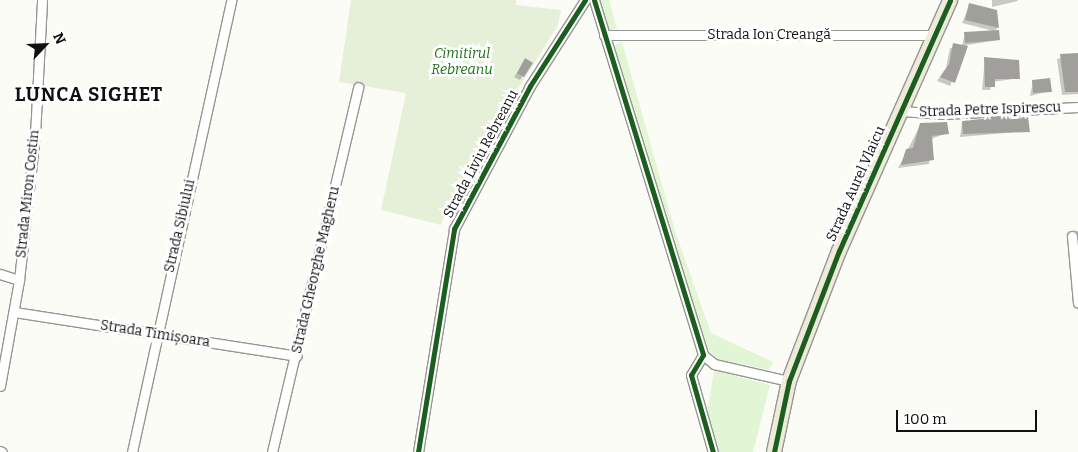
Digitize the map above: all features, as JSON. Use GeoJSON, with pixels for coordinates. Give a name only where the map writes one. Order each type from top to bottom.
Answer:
{"type":"FeatureCollection","features":[{"type":"Feature","properties":{"kind":"main road","name":"Strada Aurel Vlaicu"},"geometry":{"type":"LineString","coordinates":[[774,452],[789,381],[839,251],[950,0]]}},
{"type":"Feature","properties":{"kind":"street","name":"Strada Miron Costin"},"geometry":{"type":"LineString","coordinates":[[0,386],[14,312],[35,135],[42,0]]}},
{"type":"Feature","properties":{"kind":"street","name":"Strada Sibiului"},"geometry":{"type":"LineString","coordinates":[[132,452],[156,335],[231,0]]}},
{"type":"Feature","properties":{"kind":"street","name":"Strada Liviu Rebreanu"},"geometry":{"type":"LineString","coordinates":[[418,452],[454,229],[530,86],[585,0]]}},
{"type":"Feature","properties":{"kind":"street"},"geometry":{"type":"LineString","coordinates":[[594,0],[703,355],[714,364],[789,381]]}},
{"type":"Feature","properties":{"kind":"street","name":"Strada Ion Creangă"},"geometry":{"type":"LineString","coordinates":[[604,36],[935,35]]}},
{"type":"Feature","properties":{"kind":"street","name":"Strada Gheorghe Magheru"},"geometry":{"type":"LineString","coordinates":[[272,452],[297,356],[358,87]]}},
{"type":"Feature","properties":{"kind":"street","name":"Strada Petre Ispirescu"},"geometry":{"type":"LineString","coordinates":[[902,111],[943,114],[1078,106]]}},
{"type":"Feature","properties":{"kind":"street"},"geometry":{"type":"LineString","coordinates":[[1072,236],[1078,303]]}},
{"type":"Feature","properties":{"kind":"street"},"geometry":{"type":"LineString","coordinates":[[0,274],[18,280]]}},
{"type":"Feature","properties":{"kind":"street","name":"Strada Timișoara"},"geometry":{"type":"LineString","coordinates":[[14,312],[297,356]]}},
{"type":"Feature","properties":{"kind":"street"},"geometry":{"type":"LineString","coordinates":[[703,355],[691,375],[713,452]]}},
{"type":"Feature","properties":{"kind":"green space","name":"Cimitirul Rebreanu"},"geometry":{"type":"Polygon","coordinates":[[[351,0],[516,0],[516,5],[561,10],[558,25],[455,190],[441,225],[381,210],[406,93],[339,82],[351,0]]]}},
{"type":"Feature","properties":{"kind":"green space"},"geometry":{"type":"Polygon","coordinates":[[[599,0],[609,0],[617,29],[609,30],[599,0]]]}},
{"type":"Feature","properties":{"kind":"green space"},"geometry":{"type":"Polygon","coordinates":[[[622,42],[675,231],[711,333],[773,362],[769,370],[717,359],[701,341],[615,53],[615,45],[622,42]]]}},
{"type":"Feature","properties":{"kind":"green space"},"geometry":{"type":"Polygon","coordinates":[[[714,370],[770,385],[753,452],[713,452],[705,425],[714,370]]]}},
{"type":"Feature","properties":{"kind":"building"},"geometry":{"type":"Polygon","coordinates":[[[969,3],[997,10],[999,28],[965,20],[969,3]]]}},
{"type":"Feature","properties":{"kind":"building"},"geometry":{"type":"Polygon","coordinates":[[[999,30],[1000,40],[965,43],[964,32],[999,30]]]}},
{"type":"Feature","properties":{"kind":"building"},"geometry":{"type":"Polygon","coordinates":[[[953,43],[968,46],[955,83],[940,77],[949,64],[953,43]]]}},
{"type":"Feature","properties":{"kind":"building"},"geometry":{"type":"Polygon","coordinates":[[[1078,53],[1078,92],[1065,92],[1060,54],[1078,53]]]}},
{"type":"Feature","properties":{"kind":"building"},"geometry":{"type":"Polygon","coordinates":[[[984,57],[1019,60],[1020,79],[995,79],[995,87],[985,87],[984,57]]]}},
{"type":"Feature","properties":{"kind":"building"},"geometry":{"type":"Polygon","coordinates":[[[525,58],[533,63],[524,77],[517,73],[525,58]]]}},
{"type":"Feature","properties":{"kind":"building"},"geometry":{"type":"Polygon","coordinates":[[[1050,78],[1052,92],[1033,93],[1032,80],[1050,78]]]}},
{"type":"Feature","properties":{"kind":"building"},"geometry":{"type":"Polygon","coordinates":[[[1000,117],[1028,117],[1030,132],[963,134],[962,121],[1000,117]]]}},
{"type":"Feature","properties":{"kind":"building"},"geometry":{"type":"Polygon","coordinates":[[[947,122],[949,134],[932,136],[934,160],[901,165],[906,149],[913,148],[920,123],[947,122]]]}},
{"type":"Feature","properties":{"kind":"cycle path"},"geometry":{"type":"LineString","coordinates":[[418,452],[454,229],[530,86],[585,0]]}},
{"type":"Feature","properties":{"kind":"cycle path"},"geometry":{"type":"LineString","coordinates":[[594,0],[703,355],[691,375],[713,452]]}},
{"type":"Feature","properties":{"kind":"cycle path"},"geometry":{"type":"LineString","coordinates":[[774,452],[789,381],[839,251],[950,0]]}},
{"type":"Feature","properties":{"kind":"district","name":"LUNCA SIGHET"},"geometry":{"type":"Point","coordinates":[89,95]}}]}
